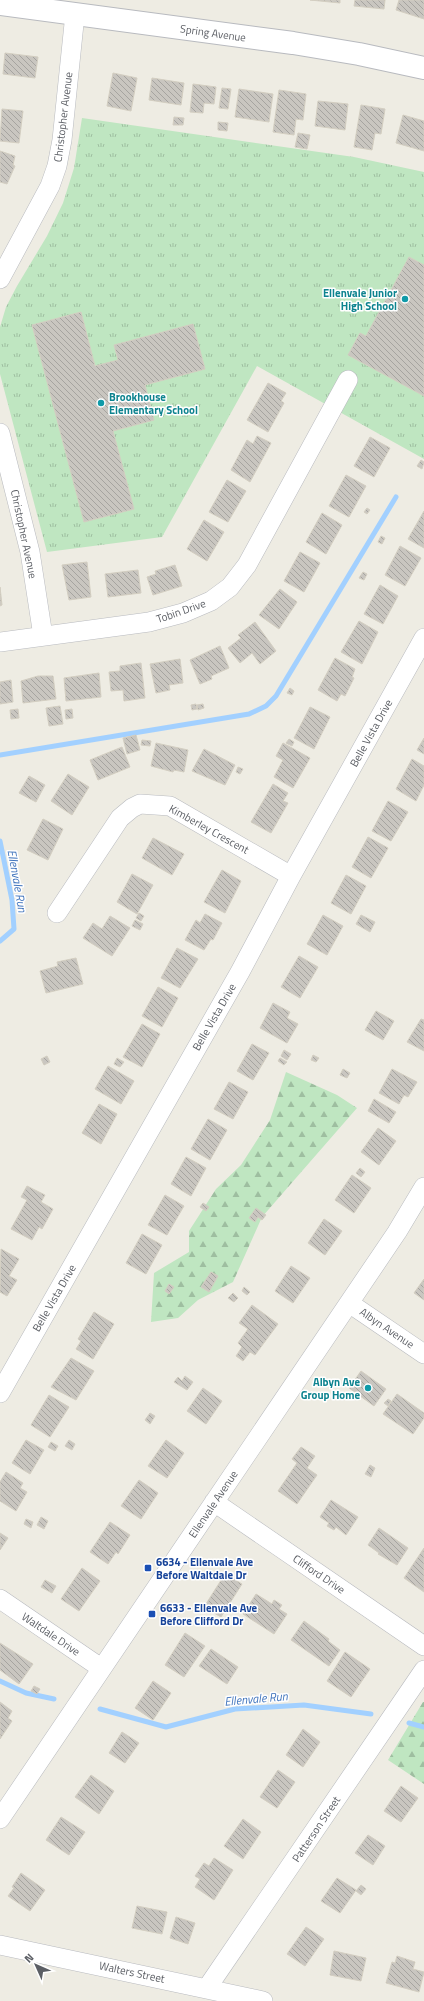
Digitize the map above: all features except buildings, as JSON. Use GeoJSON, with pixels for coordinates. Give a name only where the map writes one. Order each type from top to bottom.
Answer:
{"type":"FeatureCollection","features":[{"type":"Feature","properties":{"kind":"street","name":"Spring Avenue"},"geometry":{"type":"LineString","coordinates":[[0,4],[359,54],[424,68]]}},
{"type":"Feature","properties":{"kind":"street","name":"Christopher Avenue"},"geometry":{"type":"LineString","coordinates":[[0,279],[50,186],[57,166],[62,140],[75,14]]}},
{"type":"Feature","properties":{"kind":"street","name":"Tobin Drive"},"geometry":{"type":"LineString","coordinates":[[0,642],[149,622],[183,613],[211,601],[230,587],[247,565],[348,380]]}},
{"type":"Feature","properties":{"kind":"street","name":"Christopher Avenue"},"geometry":{"type":"LineString","coordinates":[[0,433],[30,552],[43,636]]}},
{"type":"Feature","properties":{"kind":"street","name":"Belle Vista Drive"},"geometry":{"type":"LineString","coordinates":[[0,1393],[240,972],[291,876],[424,638]]}},
{"type":"Feature","properties":{"kind":"street","name":"Kimberley Crescent"},"geometry":{"type":"LineString","coordinates":[[57,913],[120,818],[132,808],[140,804],[170,806],[291,876]]}},
{"type":"Feature","properties":{"kind":"street","name":"Ellenvale Avenue"},"geometry":{"type":"LineString","coordinates":[[0,1820],[101,1668],[397,1232],[424,1187]]}},
{"type":"Feature","properties":{"kind":"street","name":"Albyn Avenue"},"geometry":{"type":"LineString","coordinates":[[349,1303],[424,1354]]}},
{"type":"Feature","properties":{"kind":"street","name":"Clifford Drive"},"geometry":{"type":"LineString","coordinates":[[214,1502],[424,1646]]}},
{"type":"Feature","properties":{"kind":"street","name":"Waltdale Drive"},"geometry":{"type":"LineString","coordinates":[[0,1599],[101,1668]]}},
{"type":"Feature","properties":{"kind":"street","name":"Patterson Street"},"geometry":{"type":"LineString","coordinates":[[207,1988],[424,1670]]}},
{"type":"Feature","properties":{"kind":"street","name":"Walters Street"},"geometry":{"type":"LineString","coordinates":[[0,1945],[263,2001]]}},
{"type":"Feature","properties":{"kind":"green space"},"geometry":{"type":"Polygon","coordinates":[[[82,118],[354,157],[424,172],[424,459],[257,366],[162,537],[47,552],[0,374],[0,327],[6,307],[47,236],[63,203],[74,168],[82,118]]]}},
{"type":"Feature","properties":{"kind":"green space"},"geometry":{"type":"Polygon","coordinates":[[[286,1072],[337,1095],[357,1108],[262,1217],[233,1282],[198,1300],[178,1318],[151,1322],[154,1273],[189,1252],[189,1231],[216,1189],[241,1165],[270,1120],[286,1072]]]}},
{"type":"Feature","properties":{"kind":"green space"},"geometry":{"type":"Polygon","coordinates":[[[424,1702],[424,1784],[388,1760],[424,1702]]]}},
{"type":"Feature","properties":{"kind":"waterway"},"geometry":{"type":"LineString","coordinates":[[0,755],[249,714],[266,706],[276,696],[396,497]]}},
{"type":"Feature","properties":{"kind":"waterway","name":"Ellenvale Run"},"geometry":{"type":"LineString","coordinates":[[0,841],[12,900],[14,929],[0,941]]}},
{"type":"Feature","properties":{"kind":"waterway","name":"Ellenvale Run"},"geometry":{"type":"LineString","coordinates":[[0,1681],[26,1693],[54,1699]]}},
{"type":"Feature","properties":{"kind":"waterway","name":"Ellenvale Run"},"geometry":{"type":"LineString","coordinates":[[100,1709],[166,1727],[235,1709],[304,1705],[371,1714]]}},
{"type":"Feature","properties":{"kind":"waterway","name":"Ellenvale Run"},"geometry":{"type":"LineString","coordinates":[[409,1723],[424,1727]]}},
{"type":"Feature","properties":{"kind":"place","name":"Ellenvale Junior High School"},"geometry":{"type":"Point","coordinates":[405,299]}},
{"type":"Feature","properties":{"kind":"place","name":"Brookhouse Elementary School"},"geometry":{"type":"Point","coordinates":[101,403]}},
{"type":"Feature","properties":{"kind":"place","name":"Albyn Ave Group Home"},"geometry":{"type":"Point","coordinates":[368,1388]}},
{"type":"Feature","properties":{"kind":"place","name":"6634 - Ellenvale Ave Before Waltdale Dr"},"geometry":{"type":"Point","coordinates":[148,1568]}},
{"type":"Feature","properties":{"kind":"place","name":"6633 - Ellenvale Ave Before Clifford Dr"},"geometry":{"type":"Point","coordinates":[152,1614]}}]}
